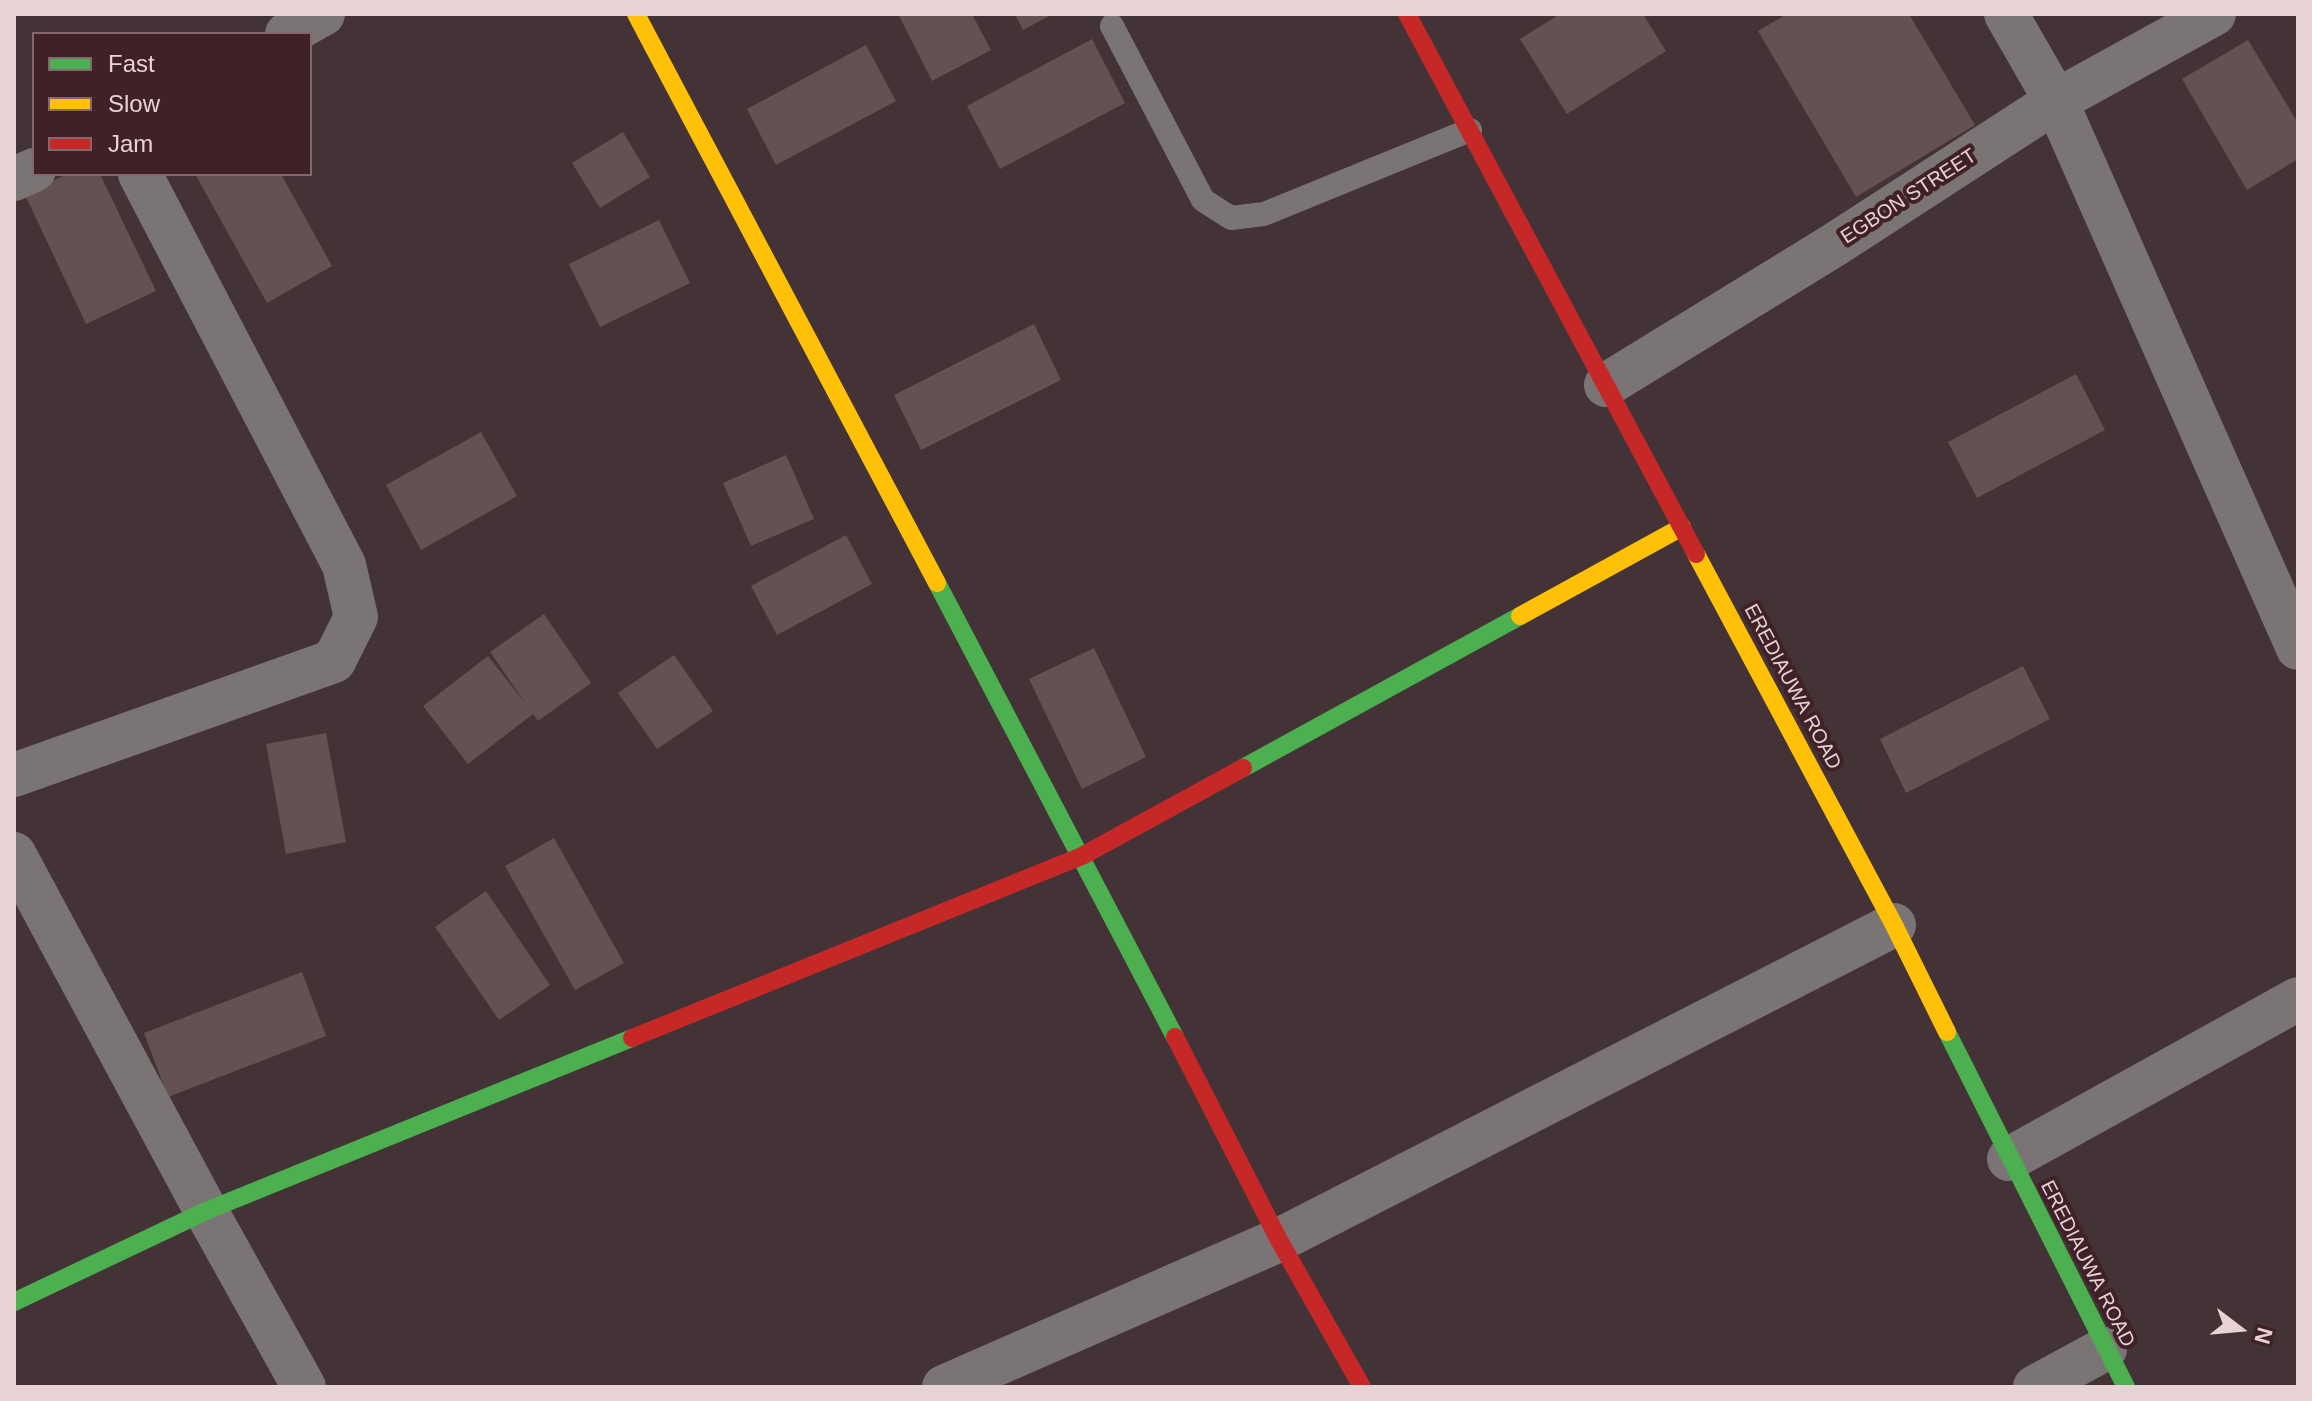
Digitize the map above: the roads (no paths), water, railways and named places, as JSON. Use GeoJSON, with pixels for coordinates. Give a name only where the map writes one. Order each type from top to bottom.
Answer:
{"type":"FeatureCollection","features":[{"type":"Feature","properties":{"kind":"street"},"geometry":{"type":"LineString","coordinates":[[636,14],[1082,856],[1279,1240],[1362,1387]]}},
{"type":"Feature","properties":{"kind":"street","name":"EREDIAUWA ROAD"},"geometry":{"type":"LineString","coordinates":[[1407,14],[1894,925],[2126,1387]]}},
{"type":"Feature","properties":{"kind":"street"},"geometry":{"type":"LineString","coordinates":[[2006,14],[2056,101],[2298,648]]}},
{"type":"Feature","properties":{"kind":"street","name":"EGBON STREET"},"geometry":{"type":"LineString","coordinates":[[1606,385],[1834,245],[2056,101],[2214,14]]}},
{"type":"Feature","properties":{"kind":"street"},"geometry":{"type":"LineString","coordinates":[[14,775],[334,661],[356,617],[344,565],[141,176]]}},
{"type":"Feature","properties":{"kind":"street"},"geometry":{"type":"LineString","coordinates":[[14,1302],[206,1211],[1082,856],[1682,527]]}},
{"type":"Feature","properties":{"kind":"street"},"geometry":{"type":"LineString","coordinates":[[14,854],[304,1387]]}},
{"type":"Feature","properties":{"kind":"street"},"geometry":{"type":"LineString","coordinates":[[944,1387],[1279,1240],[1894,925]]}},
{"type":"Feature","properties":{"kind":"street"},"geometry":{"type":"LineString","coordinates":[[2009,1159],[2298,999]]}},
{"type":"Feature","properties":{"kind":"street"},"geometry":{"type":"LineString","coordinates":[[2035,1387],[2105,1349]]}},
{"type":"Feature","properties":{"kind":"lane"},"geometry":{"type":"LineString","coordinates":[[1112,26],[1203,200],[1231,218],[1264,214],[1470,130]]}}]}
